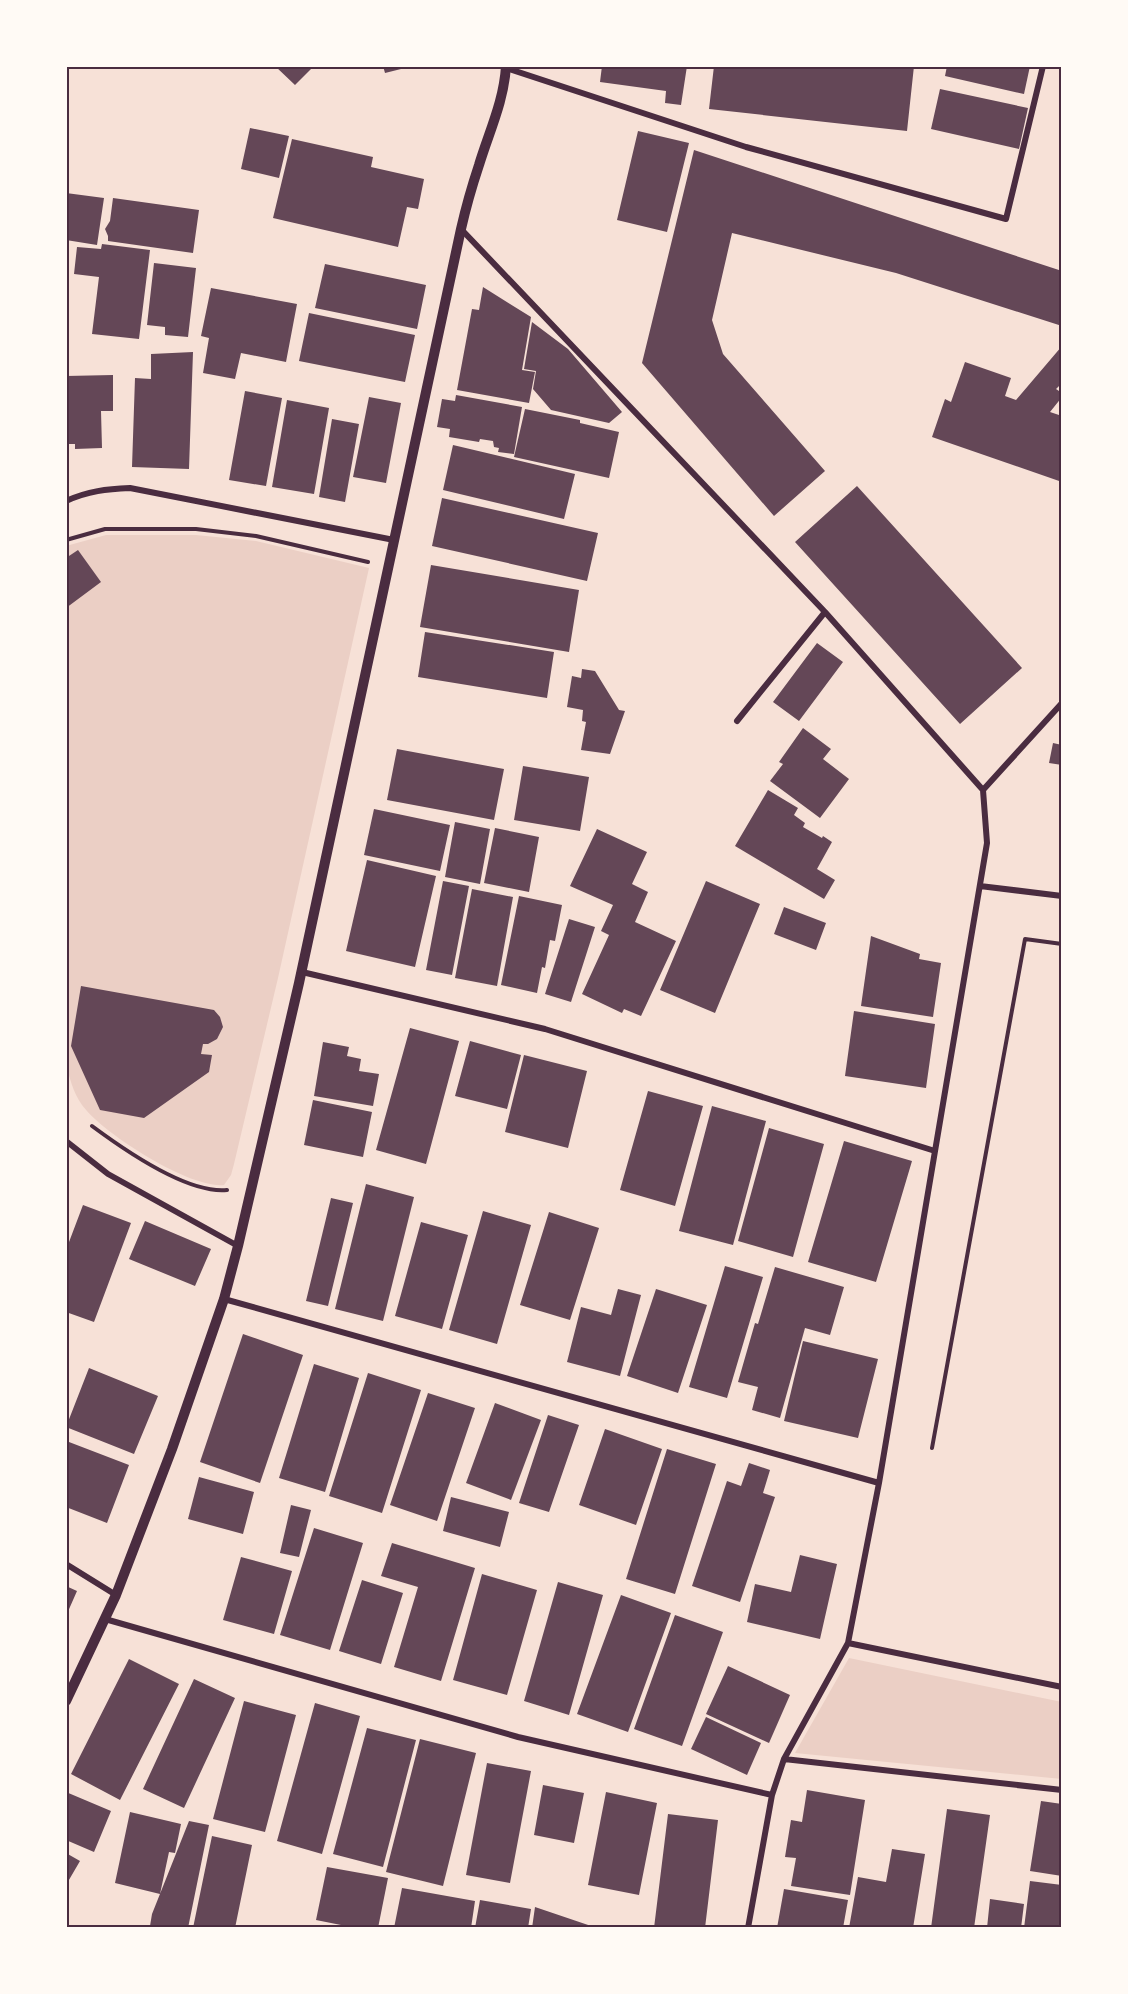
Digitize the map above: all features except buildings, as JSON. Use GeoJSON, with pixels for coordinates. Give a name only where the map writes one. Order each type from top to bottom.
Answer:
{"type":"FeatureCollection","features":[{"type":"Feature","properties":{"kind":"street"},"geometry":{"type":"LineString","coordinates":[[66,1701],[116,1595],[172,1449],[224,1299],[302,972],[461,228],[499,105],[505,83],[506,67],[747,147],[1006,219],[1043,66]]}},
{"type":"Feature","properties":{"kind":"street"},"geometry":{"type":"LineString","coordinates":[[461,228],[825,612],[983,790],[987,843],[879,1482],[848,1643],[784,1759],[772,1795],[748,1928]]}},
{"type":"Feature","properties":{"kind":"street"},"geometry":{"type":"LineString","coordinates":[[66,501],[81,494],[103,489],[130,488],[394,540]]}},
{"type":"Feature","properties":{"kind":"street"},"geometry":{"type":"LineString","coordinates":[[737,721],[825,612]]}},
{"type":"Feature","properties":{"kind":"street"},"geometry":{"type":"LineString","coordinates":[[983,790],[1062,703]]}},
{"type":"Feature","properties":{"kind":"street"},"geometry":{"type":"LineString","coordinates":[[980,886],[1062,896]]}},
{"type":"Feature","properties":{"kind":"street"},"geometry":{"type":"LineString","coordinates":[[302,972],[545,1029],[934,1151]]}},
{"type":"Feature","properties":{"kind":"street"},"geometry":{"type":"LineString","coordinates":[[66,1141],[108,1174],[238,1246]]}},
{"type":"Feature","properties":{"kind":"street"},"geometry":{"type":"LineString","coordinates":[[224,1299],[879,1482]]}},
{"type":"Feature","properties":{"kind":"street"},"geometry":{"type":"LineString","coordinates":[[66,1564],[116,1595]]}},
{"type":"Feature","properties":{"kind":"street"},"geometry":{"type":"LineString","coordinates":[[105,1619],[518,1737],[772,1795]]}},
{"type":"Feature","properties":{"kind":"street"},"geometry":{"type":"LineString","coordinates":[[848,1643],[1062,1687]]}},
{"type":"Feature","properties":{"kind":"street"},"geometry":{"type":"LineString","coordinates":[[784,1759],[1062,1790]]}},
{"type":"Feature","properties":{"kind":"path"},"geometry":{"type":"LineString","coordinates":[[66,540],[105,529],[196,530],[256,536],[375,563]]}},
{"type":"Feature","properties":{"kind":"path"},"geometry":{"type":"LineString","coordinates":[[932,1448],[1025,939],[1062,944]]}},
{"type":"Feature","properties":{"kind":"path"},"geometry":{"type":"LineString","coordinates":[[92,1126],[128,1152],[177,1177],[206,1189],[227,1190]]}},
{"type":"Feature","properties":{"kind":"shaded area"},"geometry":{"type":"Polygon","coordinates":[[[106,535],[196,535],[256,541],[369,568],[278,978],[234,1164],[231,1175],[224,1185],[209,1184],[169,1169],[108,1130],[82,1105],[72,1084],[66,1062],[66,546],[106,535]]]}},
{"type":"Feature","properties":{"kind":"shaded area"},"geometry":{"type":"Polygon","coordinates":[[[849,1658],[1062,1702],[1062,1779],[795,1753],[849,1658]]]}}]}
